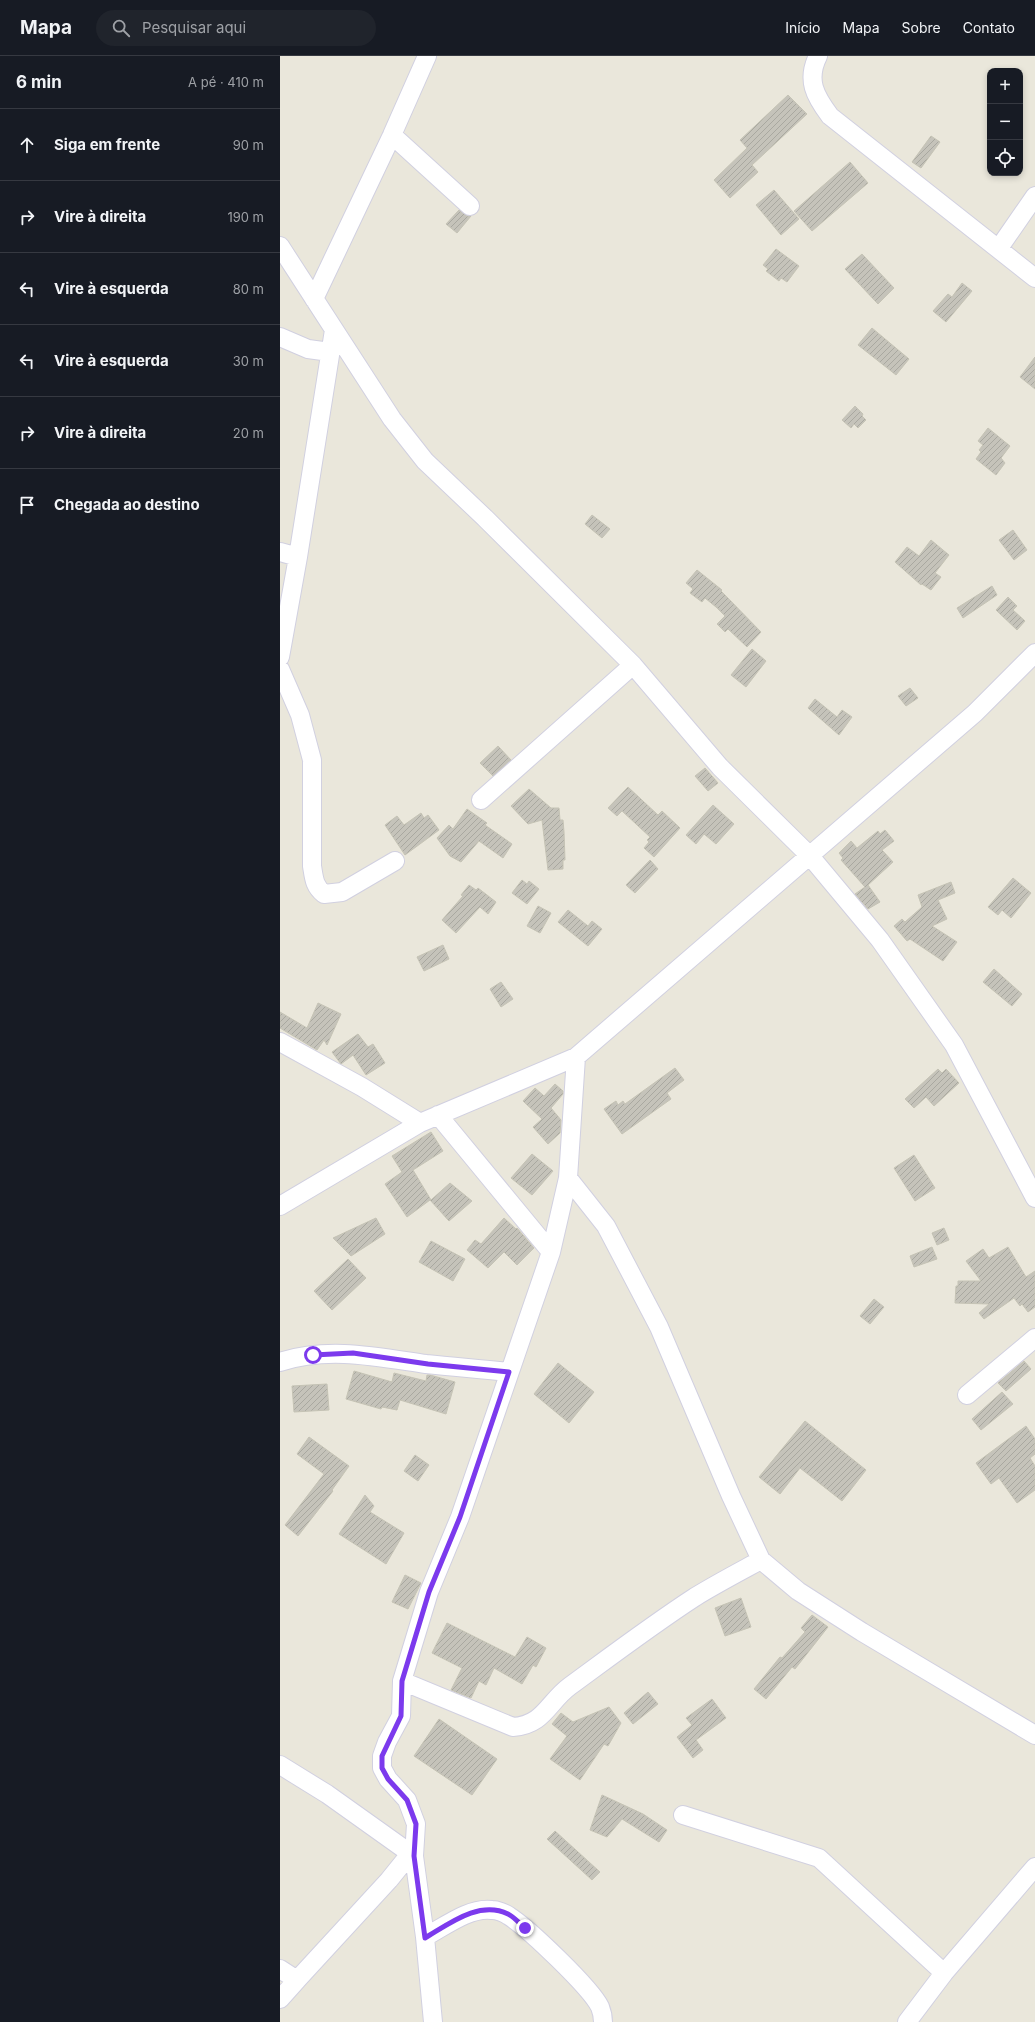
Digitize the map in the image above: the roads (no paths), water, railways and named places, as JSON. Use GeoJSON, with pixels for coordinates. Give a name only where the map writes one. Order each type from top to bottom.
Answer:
{"type":"FeatureCollection","features":[{"type":"Feature","properties":{"kind":"street"},"geometry":{"type":"LineString","coordinates":[[314,299],[392,135],[426,56]]}},
{"type":"Feature","properties":{"kind":"street"},"geometry":{"type":"LineString","coordinates":[[818,56],[812,67],[812,83],[818,101],[830,116],[999,248],[1035,278]]}},
{"type":"Feature","properties":{"kind":"street"},"geometry":{"type":"LineString","coordinates":[[392,135],[470,206]]}},
{"type":"Feature","properties":{"kind":"street"},"geometry":{"type":"LineString","coordinates":[[999,248],[1035,196]]}},
{"type":"Feature","properties":{"kind":"street"},"geometry":{"type":"LineString","coordinates":[[280,246],[392,419],[425,461],[491,523],[633,665],[720,767],[810,856],[880,940],[954,1045],[1035,1198]]}},
{"type":"Feature","properties":{"kind":"street"},"geometry":{"type":"LineString","coordinates":[[280,657],[298,557],[334,330]]}},
{"type":"Feature","properties":{"kind":"street"},"geometry":{"type":"LineString","coordinates":[[280,337],[329,359],[354,359]]}},
{"type":"Feature","properties":{"kind":"street"},"geometry":{"type":"LineString","coordinates":[[280,552],[298,557]]}},
{"type":"Feature","properties":{"kind":"street"},"geometry":{"type":"LineString","coordinates":[[280,1206],[420,1123],[576,1057],[975,713],[1035,653]]}},
{"type":"Feature","properties":{"kind":"street"},"geometry":{"type":"LineString","coordinates":[[481,800],[633,665]]}},
{"type":"Feature","properties":{"kind":"street"},"geometry":{"type":"LineString","coordinates":[[280,669],[300,715],[312,760],[312,866],[315,883],[318,890],[324,894],[342,892],[394,861]]}},
{"type":"Feature","properties":{"kind":"street"},"geometry":{"type":"LineString","coordinates":[[280,1042],[362,1087],[420,1123]]}},
{"type":"Feature","properties":{"kind":"street"},"geometry":{"type":"LineString","coordinates":[[433,2022],[425,1938],[412,1855],[416,1824],[413,1812],[407,1800],[388,1779],[382,1768],[382,1756],[387,1742],[401,1716],[402,1681],[429,1592],[460,1517],[551,1252],[568,1178],[576,1057]]}},
{"type":"Feature","properties":{"kind":"street"},"geometry":{"type":"LineString","coordinates":[[438,1115],[551,1252]]}},
{"type":"Feature","properties":{"kind":"street"},"geometry":{"type":"LineString","coordinates":[[568,1178],[606,1226],[659,1327],[732,1496],[762,1560],[798,1591],[862,1632],[1035,1735]]}},
{"type":"Feature","properties":{"kind":"street"},"geometry":{"type":"LineString","coordinates":[[967,1395],[1035,1338]]}},
{"type":"Feature","properties":{"kind":"street"},"geometry":{"type":"LineString","coordinates":[[280,1362],[313,1355],[353,1353],[428,1364],[509,1372]]}},
{"type":"Feature","properties":{"kind":"street"},"geometry":{"type":"LineString","coordinates":[[402,1681],[513,1727],[524,1726],[534,1722],[566,1689],[619,1650],[696,1597],[762,1560]]}},
{"type":"Feature","properties":{"kind":"street"},"geometry":{"type":"LineString","coordinates":[[280,1765],[327,1794],[412,1855]]}},
{"type":"Feature","properties":{"kind":"street"},"geometry":{"type":"LineString","coordinates":[[682,1815],[820,1858],[944,1973]]}},
{"type":"Feature","properties":{"kind":"street"},"geometry":{"type":"LineString","coordinates":[[280,1999],[412,1855]]}},
{"type":"Feature","properties":{"kind":"street"},"geometry":{"type":"LineString","coordinates":[[907,2022],[944,1973],[1035,1867]]}},
{"type":"Feature","properties":{"kind":"street"},"geometry":{"type":"LineString","coordinates":[[425,1938],[464,1916],[477,1911],[492,1910],[508,1914],[525,1928],[582,1984],[599,2006],[603,2022]]}},
{"type":"Feature","properties":{"kind":"street"},"geometry":{"type":"LineString","coordinates":[[280,1969],[298,1980]]}}]}
